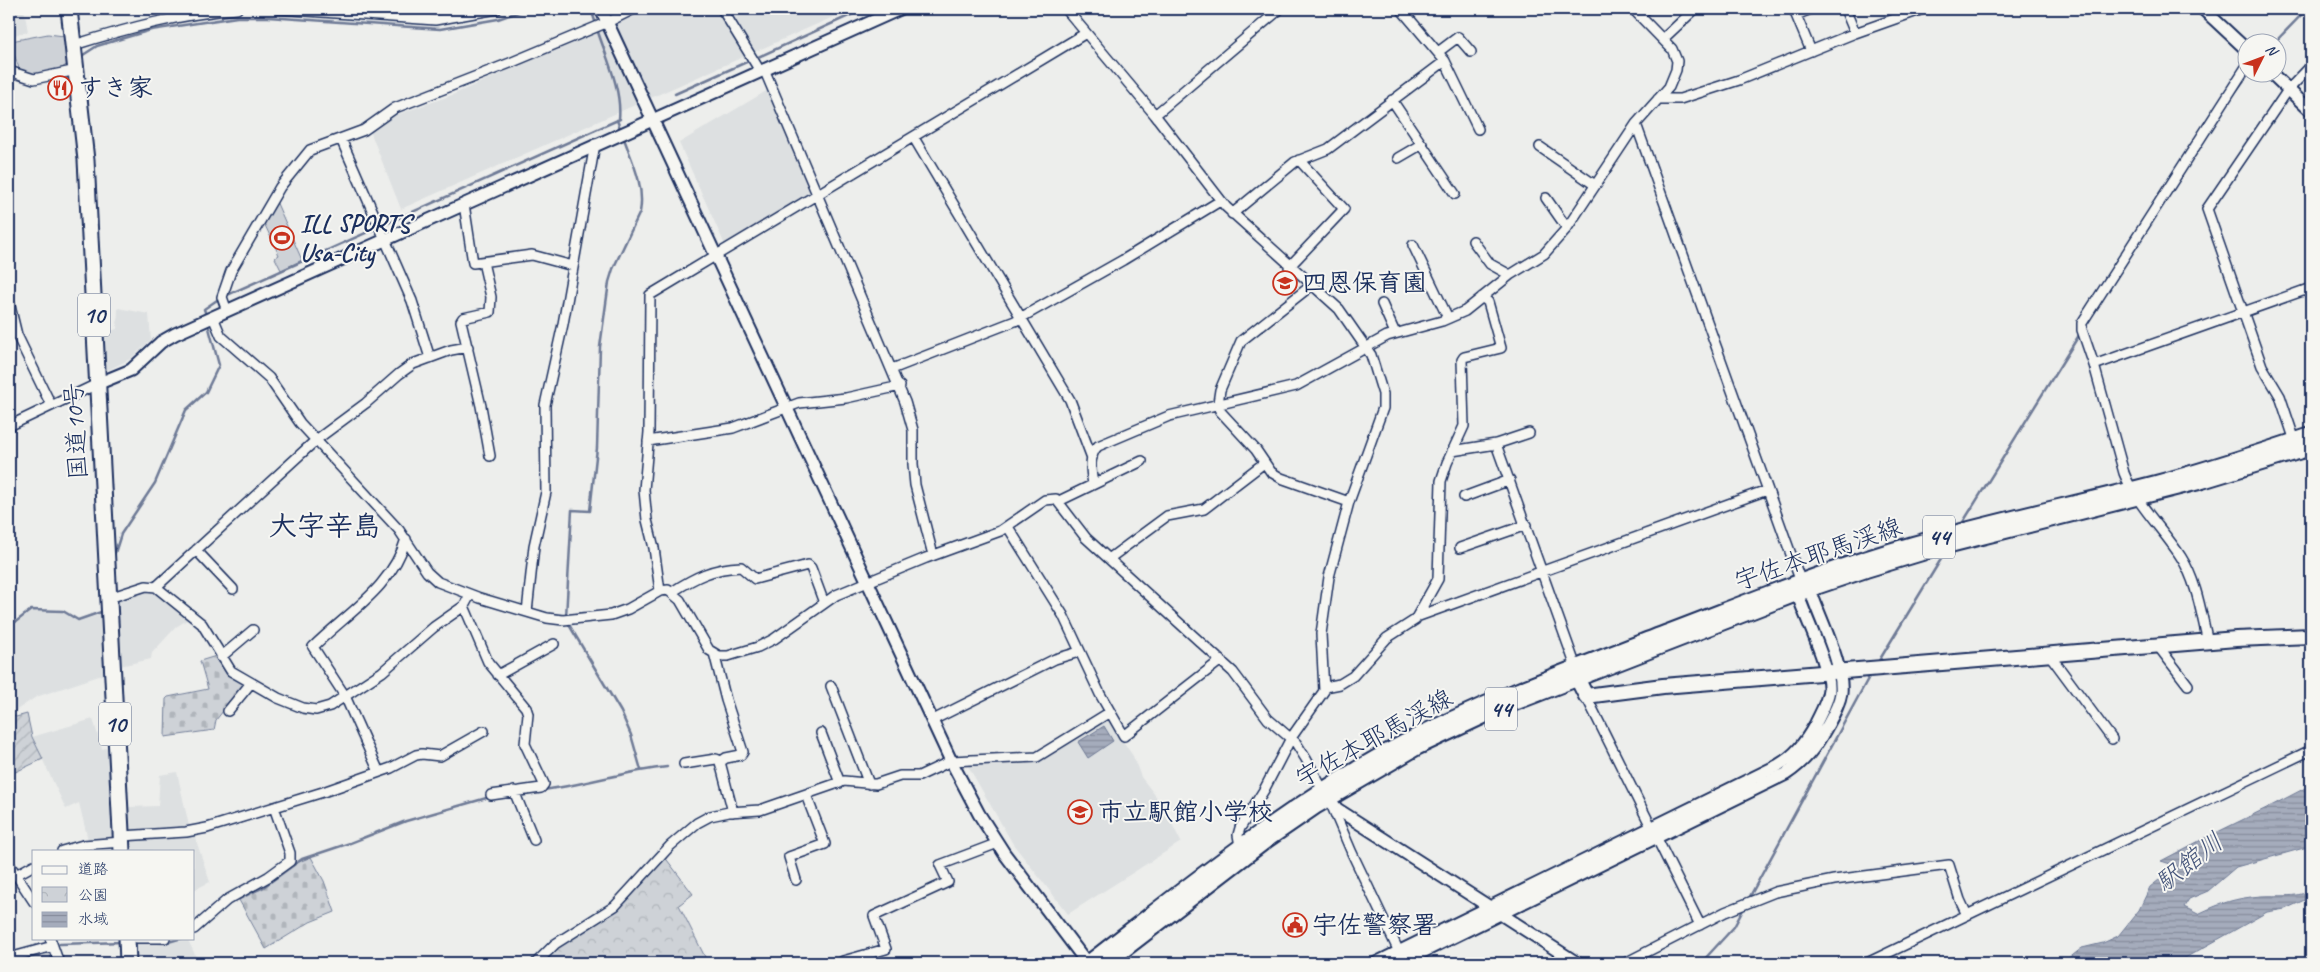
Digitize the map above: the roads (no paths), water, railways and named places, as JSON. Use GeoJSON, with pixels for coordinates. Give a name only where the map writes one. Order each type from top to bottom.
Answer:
{"type":"FeatureCollection","features":[{"type":"Feature","properties":{"kind":"highway","name":"国道10号"},"geometry":{"type":"LineString","coordinates":[[69,9],[86,160],[122,843]]}},
{"type":"Feature","properties":{"kind":"highway"},"geometry":{"type":"LineString","coordinates":[[127,940],[128,963]]}},
{"type":"Feature","properties":{"kind":"main road","name":"宇佐本耶馬渓線"},"geometry":{"type":"LineString","coordinates":[[1802,586],[2135,493],[2311,435]]}},
{"type":"Feature","properties":{"kind":"main road","name":"宇佐本耶馬渓線"},"geometry":{"type":"LineString","coordinates":[[1107,963],[1267,840],[1327,798],[1374,758],[1468,711],[1577,672],[1882,554],[1944,536],[2135,493],[2199,482],[2311,448]]}},
{"type":"Feature","properties":{"kind":"main road"},"geometry":{"type":"LineString","coordinates":[[1577,672],[1586,696],[1663,686],[2050,654],[2311,636]]}},
{"type":"Feature","properties":{"kind":"main road","name":"宇佐本耶馬渓線"},"geometry":{"type":"LineString","coordinates":[[1087,963],[1240,846],[1327,798]]}},
{"type":"Feature","properties":{"kind":"street"},"geometry":{"type":"LineString","coordinates":[[9,71],[34,79],[135,26],[179,16],[231,9]]}},
{"type":"Feature","properties":{"kind":"street"},"geometry":{"type":"LineString","coordinates":[[278,9],[334,11],[435,20],[498,9]]}},
{"type":"Feature","properties":{"kind":"street"},"geometry":{"type":"LineString","coordinates":[[601,9],[654,119],[951,761],[998,843],[1087,963]]}},
{"type":"Feature","properties":{"kind":"street"},"geometry":{"type":"LineString","coordinates":[[227,311],[222,297],[230,271],[280,187],[310,150],[364,130],[395,108],[440,92],[608,22],[634,9]]}},
{"type":"Feature","properties":{"kind":"street"},"geometry":{"type":"LineString","coordinates":[[722,9],[762,70],[900,386],[912,424],[915,486],[933,555]]}},
{"type":"Feature","properties":{"kind":"street"},"geometry":{"type":"LineString","coordinates":[[9,426],[97,384],[126,374],[161,342],[213,317],[595,144],[900,9]]}},
{"type":"Feature","properties":{"kind":"street"},"geometry":{"type":"LineString","coordinates":[[1066,9],[1155,115],[1220,201],[1289,267],[1339,309],[1366,346],[1378,374],[1383,394],[1383,408],[1349,502],[1326,591],[1321,634],[1325,687],[1320,698],[1291,738],[1261,796],[1240,828],[1238,835],[1240,846]]}},
{"type":"Feature","properties":{"kind":"street"},"geometry":{"type":"LineString","coordinates":[[1155,115],[1280,9]]}},
{"type":"Feature","properties":{"kind":"street"},"geometry":{"type":"LineString","coordinates":[[1401,9],[1445,61],[1478,130]]}},
{"type":"Feature","properties":{"kind":"street"},"geometry":{"type":"LineString","coordinates":[[1093,484],[1092,458],[1094,450],[1098,446],[1169,416],[1296,386],[1366,346],[1395,333],[1448,318],[1465,311],[1510,275],[1544,254],[1568,228],[1636,124],[1669,86],[1677,65],[1674,53],[1636,12],[1647,9]]}},
{"type":"Feature","properties":{"kind":"street"},"geometry":{"type":"LineString","coordinates":[[1663,39],[1695,9]]}},
{"type":"Feature","properties":{"kind":"street"},"geometry":{"type":"LineString","coordinates":[[1811,9],[1796,15],[1811,51]]}},
{"type":"Feature","properties":{"kind":"street"},"geometry":{"type":"LineString","coordinates":[[1845,9],[1855,33]]}},
{"type":"Feature","properties":{"kind":"street"},"geometry":{"type":"LineString","coordinates":[[1658,99],[1680,100],[1699,94],[1769,70],[1898,13],[1921,9]]}},
{"type":"Feature","properties":{"kind":"street"},"geometry":{"type":"LineString","coordinates":[[2202,9],[2210,13],[2238,41]]}},
{"type":"Feature","properties":{"kind":"street"},"geometry":{"type":"LineString","coordinates":[[660,591],[654,548],[646,513],[644,483],[648,441],[650,295],[914,138],[1086,32]]}},
{"type":"Feature","properties":{"kind":"street"},"geometry":{"type":"LineString","coordinates":[[1438,52],[1458,37],[1471,52]]}},
{"type":"Feature","properties":{"kind":"street"},"geometry":{"type":"LineString","coordinates":[[1232,214],[1299,160],[1328,149],[1445,61]]}},
{"type":"Feature","properties":{"kind":"street"},"geometry":{"type":"LineString","coordinates":[[2295,441],[2283,402],[2264,370],[2206,209],[2288,90],[2311,66]]}},
{"type":"Feature","properties":{"kind":"street"},"geometry":{"type":"LineString","coordinates":[[2208,642],[2196,591],[2187,568],[2124,474],[2094,365],[2082,330],[2082,323],[2238,80]]}},
{"type":"Feature","properties":{"kind":"street"},"geometry":{"type":"LineString","coordinates":[[2280,82],[2311,111]]}},
{"type":"Feature","properties":{"kind":"street"},"geometry":{"type":"LineString","coordinates":[[1392,100],[1455,194]]}},
{"type":"Feature","properties":{"kind":"street"},"geometry":{"type":"LineString","coordinates":[[1376,963],[1401,960],[1500,914],[1777,766],[1792,756],[1804,743],[1824,708],[1832,673],[1799,598],[1802,586],[1636,124]]}},
{"type":"Feature","properties":{"kind":"street"},"geometry":{"type":"LineString","coordinates":[[914,138],[1070,400],[1092,458]]}},
{"type":"Feature","properties":{"kind":"street"},"geometry":{"type":"LineString","coordinates":[[341,139],[412,301],[430,358]]}},
{"type":"Feature","properties":{"kind":"street"},"geometry":{"type":"LineString","coordinates":[[526,612],[534,546],[546,492],[545,405],[595,144]]}},
{"type":"Feature","properties":{"kind":"street"},"geometry":{"type":"LineString","coordinates":[[1398,158],[1422,144]]}},
{"type":"Feature","properties":{"kind":"street"},"geometry":{"type":"LineString","coordinates":[[1540,147],[1595,185]]}},
{"type":"Feature","properties":{"kind":"street"},"geometry":{"type":"LineString","coordinates":[[1289,267],[1344,209],[1299,160]]}},
{"type":"Feature","properties":{"kind":"street"},"geometry":{"type":"LineString","coordinates":[[1546,198],[1568,228]]}},
{"type":"Feature","properties":{"kind":"street"},"geometry":{"type":"LineString","coordinates":[[892,369],[1021,317],[1123,260],[1220,201]]}},
{"type":"Feature","properties":{"kind":"street"},"geometry":{"type":"LineString","coordinates":[[464,204],[472,261],[476,264],[532,255],[573,266]]}},
{"type":"Feature","properties":{"kind":"street"},"geometry":{"type":"LineString","coordinates":[[1473,240],[1490,264],[1510,275]]}},
{"type":"Feature","properties":{"kind":"street"},"geometry":{"type":"LineString","coordinates":[[1413,245],[1448,318]]}},
{"type":"Feature","properties":{"kind":"street"},"geometry":{"type":"LineString","coordinates":[[483,262],[490,288],[491,310],[487,314],[462,319],[490,456]]}},
{"type":"Feature","properties":{"kind":"street"},"geometry":{"type":"LineString","coordinates":[[1312,285],[1241,341],[1222,384],[1218,403],[1220,411],[1277,476],[1349,502]]}},
{"type":"Feature","properties":{"kind":"street"},"geometry":{"type":"LineString","coordinates":[[2094,365],[2311,288]]}},
{"type":"Feature","properties":{"kind":"street"},"geometry":{"type":"LineString","coordinates":[[1419,616],[1439,574],[1442,481],[1452,451],[1464,426],[1462,358],[1501,348],[1488,302],[1482,297]]}},
{"type":"Feature","properties":{"kind":"street"},"geometry":{"type":"LineString","coordinates":[[9,302],[17,335],[51,405]]}},
{"type":"Feature","properties":{"kind":"street"},"geometry":{"type":"LineString","coordinates":[[1382,304],[1395,333]]}},
{"type":"Feature","properties":{"kind":"street"},"geometry":{"type":"LineString","coordinates":[[213,317],[221,336],[269,378],[295,417],[406,538],[434,579],[470,595],[526,612],[564,620],[602,616],[628,609],[660,591],[672,592],[700,574],[717,569],[741,567],[755,579],[808,565],[811,568],[824,603]]}},
{"type":"Feature","properties":{"kind":"street"},"geometry":{"type":"LineString","coordinates":[[156,588],[316,440],[364,405],[398,374],[413,364],[468,347]]}},
{"type":"Feature","properties":{"kind":"street"},"geometry":{"type":"LineString","coordinates":[[648,441],[733,428],[799,402],[846,398],[900,386]]}},
{"type":"Feature","properties":{"kind":"street"},"geometry":{"type":"LineString","coordinates":[[1452,451],[1496,444],[1529,433]]}},
{"type":"Feature","properties":{"kind":"street"},"geometry":{"type":"LineString","coordinates":[[1496,444],[1543,570],[1577,672]]}},
{"type":"Feature","properties":{"kind":"street"},"geometry":{"type":"LineString","coordinates":[[1059,501],[1142,461]]}},
{"type":"Feature","properties":{"kind":"street"},"geometry":{"type":"LineString","coordinates":[[1110,558],[1167,516],[1204,509],[1264,463]]}},
{"type":"Feature","properties":{"kind":"street"},"geometry":{"type":"LineString","coordinates":[[1464,498],[1510,480]]}},
{"type":"Feature","properties":{"kind":"street"},"geometry":{"type":"LineString","coordinates":[[1325,687],[1340,684],[1353,676],[1387,638],[1419,616],[1767,490]]}},
{"type":"Feature","properties":{"kind":"street"},"geometry":{"type":"LineString","coordinates":[[714,653],[728,656],[758,647],[782,634],[840,593],[1008,527],[1045,500],[1053,498],[1059,501],[1082,534],[1221,660],[1237,677],[1268,719],[1291,738],[1306,759],[1327,798],[1401,960]]}},
{"type":"Feature","properties":{"kind":"street"},"geometry":{"type":"LineString","coordinates":[[1460,548],[1526,525]]}},
{"type":"Feature","properties":{"kind":"street"},"geometry":{"type":"LineString","coordinates":[[1008,527],[1063,615],[1079,652],[1124,736],[1221,660]]}},
{"type":"Feature","properties":{"kind":"street"},"geometry":{"type":"LineString","coordinates":[[379,772],[345,696],[313,647],[362,603],[388,576],[396,565],[406,538]]}},
{"type":"Feature","properties":{"kind":"street"},"geometry":{"type":"LineString","coordinates":[[196,550],[234,589]]}},
{"type":"Feature","properties":{"kind":"street"},"geometry":{"type":"LineString","coordinates":[[109,598],[146,586],[156,588],[202,624],[231,671],[278,698],[312,710],[326,708],[388,667],[430,630],[464,606],[470,595]]}},
{"type":"Feature","properties":{"kind":"street"},"geometry":{"type":"LineString","coordinates":[[672,592],[680,600],[700,638],[714,653],[743,752],[741,755],[721,761],[716,759],[684,764]]}},
{"type":"Feature","properties":{"kind":"street"},"geometry":{"type":"LineString","coordinates":[[464,606],[484,655],[527,711],[525,744],[544,784],[541,788],[490,794]]}},
{"type":"Feature","properties":{"kind":"street"},"geometry":{"type":"LineString","coordinates":[[221,657],[253,630]]}},
{"type":"Feature","properties":{"kind":"street"},"geometry":{"type":"LineString","coordinates":[[498,674],[554,644]]}},
{"type":"Feature","properties":{"kind":"street"},"geometry":{"type":"LineString","coordinates":[[2158,646],[2188,686]]}},
{"type":"Feature","properties":{"kind":"street"},"geometry":{"type":"LineString","coordinates":[[932,721],[1055,660],[1079,652]]}},
{"type":"Feature","properties":{"kind":"street"},"geometry":{"type":"LineString","coordinates":[[2050,654],[2112,739]]}},
{"type":"Feature","properties":{"kind":"street"},"geometry":{"type":"LineString","coordinates":[[228,711],[251,684]]}},
{"type":"Feature","properties":{"kind":"street"},"geometry":{"type":"LineString","coordinates":[[830,686],[869,784]]}},
{"type":"Feature","properties":{"kind":"street"},"geometry":{"type":"LineString","coordinates":[[1586,696],[1700,925]]}},
{"type":"Feature","properties":{"kind":"street"},"geometry":{"type":"LineString","coordinates":[[536,963],[555,944],[615,906],[670,846],[698,823],[710,816],[760,810],[847,781],[876,784],[900,776],[919,776],[951,761],[1038,757],[1110,712]]}},
{"type":"Feature","properties":{"kind":"street"},"geometry":{"type":"LineString","coordinates":[[66,850],[83,845],[122,843],[188,832],[274,808],[379,772],[419,754],[440,756],[484,731]]}},
{"type":"Feature","properties":{"kind":"street"},"geometry":{"type":"LineString","coordinates":[[821,733],[840,783]]}},
{"type":"Feature","properties":{"kind":"street"},"geometry":{"type":"LineString","coordinates":[[1866,963],[2311,750]]}},
{"type":"Feature","properties":{"kind":"street"},"geometry":{"type":"LineString","coordinates":[[721,761],[724,786],[733,812]]}},
{"type":"Feature","properties":{"kind":"street"},"geometry":{"type":"LineString","coordinates":[[514,791],[534,840]]}},
{"type":"Feature","properties":{"kind":"street"},"geometry":{"type":"LineString","coordinates":[[796,880],[789,857],[825,844],[806,795]]}},
{"type":"Feature","properties":{"kind":"street"},"geometry":{"type":"LineString","coordinates":[[1327,798],[1576,963]]}},
{"type":"Feature","properties":{"kind":"street"},"geometry":{"type":"LineString","coordinates":[[195,928],[227,900],[268,877],[290,861],[290,853],[274,808]]}},
{"type":"Feature","properties":{"kind":"street"},"geometry":{"type":"LineString","coordinates":[[1401,960],[1489,907],[1655,832]]}},
{"type":"Feature","properties":{"kind":"street"},"geometry":{"type":"LineString","coordinates":[[843,961],[886,949],[874,916],[948,882],[940,865],[998,843]]}},
{"type":"Feature","properties":{"kind":"street"},"geometry":{"type":"LineString","coordinates":[[9,864],[32,899]]}},
{"type":"Feature","properties":{"kind":"street"},"geometry":{"type":"LineString","coordinates":[[1625,963],[1725,912],[1775,892],[1834,880],[1944,864],[1948,864],[1950,867],[1960,900],[1967,914]]}},
{"type":"Feature","properties":{"kind":"street"},"geometry":{"type":"LineString","coordinates":[[16,875],[32,866]]}},
{"type":"Feature","properties":{"kind":"street"},"geometry":{"type":"LineString","coordinates":[[9,958],[52,942],[59,963]]}},
{"type":"Feature","properties":{"kind":"water"},"geometry":{"type":"Polygon","coordinates":[[[1104,726],[1113,741],[1088,758],[1078,742],[1104,726]]]}},
{"type":"Feature","properties":{"kind":"water","name":"駅館川"},"geometry":{"type":"Polygon","coordinates":[[[2311,785],[2311,846],[2236,867],[2208,891],[2189,899],[2184,907],[2198,914],[2221,904],[2243,898],[2293,895],[2311,891],[2311,897],[2285,909],[2267,912],[2176,963],[2063,963],[2082,948],[2103,943],[2118,936],[2139,910],[2150,887],[2177,866],[2161,861],[2311,785]]]}},
{"type":"Feature","properties":{"kind":"waterway"},"geometry":{"type":"LineString","coordinates":[[80,57],[97,46],[151,30],[237,17],[268,17],[440,29],[498,19],[527,9]]}},
{"type":"Feature","properties":{"kind":"waterway"},"geometry":{"type":"LineString","coordinates":[[591,9],[596,24]]}},
{"type":"Feature","properties":{"kind":"waterway"},"geometry":{"type":"LineString","coordinates":[[756,58],[864,9]]}},
{"type":"Feature","properties":{"kind":"waterway"},"geometry":{"type":"LineString","coordinates":[[2285,32],[2307,9]]}},
{"type":"Feature","properties":{"kind":"waterway"},"geometry":{"type":"LineString","coordinates":[[597,29],[616,85],[619,119]]}},
{"type":"Feature","properties":{"kind":"waterway"},"geometry":{"type":"LineString","coordinates":[[675,94],[751,60]]}},
{"type":"Feature","properties":{"kind":"waterway"},"geometry":{"type":"LineString","coordinates":[[2231,98],[2243,82]]}},
{"type":"Feature","properties":{"kind":"waterway"},"geometry":{"type":"LineString","coordinates":[[225,296],[620,119]]}},
{"type":"Feature","properties":{"kind":"waterway"},"geometry":{"type":"LineString","coordinates":[[617,120],[621,131]]}},
{"type":"Feature","properties":{"kind":"waterway"},"geometry":{"type":"LineString","coordinates":[[566,617],[572,510],[590,511],[597,448],[600,347],[609,282],[613,269],[640,212],[641,193],[639,183],[623,136]]}},
{"type":"Feature","properties":{"kind":"waterway"},"geometry":{"type":"LineString","coordinates":[[205,312],[204,309],[220,298]]}},
{"type":"Feature","properties":{"kind":"waterway"},"geometry":{"type":"LineString","coordinates":[[114,556],[121,534],[155,483],[186,410],[206,392],[219,365],[209,328]]}},
{"type":"Feature","properties":{"kind":"waterway"},"geometry":{"type":"LineString","coordinates":[[1960,527],[2081,332]]}},
{"type":"Feature","properties":{"kind":"waterway"},"geometry":{"type":"LineString","coordinates":[[1877,664],[1946,551]]}},
{"type":"Feature","properties":{"kind":"waterway"},"geometry":{"type":"LineString","coordinates":[[9,627],[31,610],[63,611],[78,620],[101,612],[103,606]]}},
{"type":"Feature","properties":{"kind":"waterway"},"geometry":{"type":"LineString","coordinates":[[568,623],[621,712],[631,735],[641,770]]}},
{"type":"Feature","properties":{"kind":"waterway"},"geometry":{"type":"LineString","coordinates":[[1748,900],[1870,675]]}},
{"type":"Feature","properties":{"kind":"waterway"},"geometry":{"type":"LineString","coordinates":[[543,790],[667,767]]}},
{"type":"Feature","properties":{"kind":"waterway"},"geometry":{"type":"LineString","coordinates":[[244,895],[262,888],[302,859],[406,821],[490,797]]}},
{"type":"Feature","properties":{"kind":"waterway"},"geometry":{"type":"LineString","coordinates":[[1701,963],[1734,927],[1744,908]]}},
{"type":"Feature","properties":{"kind":"waterway"},"geometry":{"type":"LineString","coordinates":[[199,930],[212,919]]}},
{"type":"Feature","properties":{"kind":"waterway"},"geometry":{"type":"LineString","coordinates":[[136,942],[165,943],[175,940]]}},
{"type":"Feature","properties":{"kind":"waterway"},"geometry":{"type":"LineString","coordinates":[[60,944],[123,942]]}},
{"type":"Feature","properties":{"kind":"place","name":"すき家"},"geometry":{"type":"Point","coordinates":[60,88]}},
{"type":"Feature","properties":{"kind":"place","name":"ILL SPORTS Usa-City"},"geometry":{"type":"Point","coordinates":[282,238]}},
{"type":"Feature","properties":{"kind":"place","name":"四恩保育園"},"geometry":{"type":"Point","coordinates":[1285,283]}},
{"type":"Feature","properties":{"kind":"place","name":"市立駅館小学校"},"geometry":{"type":"Point","coordinates":[1080,812]}},
{"type":"Feature","properties":{"kind":"place","name":"宇佐警察署"},"geometry":{"type":"Point","coordinates":[1295,925]}},
{"type":"Feature","properties":{"kind":"district","name":"大字辛島"},"geometry":{"type":"Point","coordinates":[325,525]}}]}
